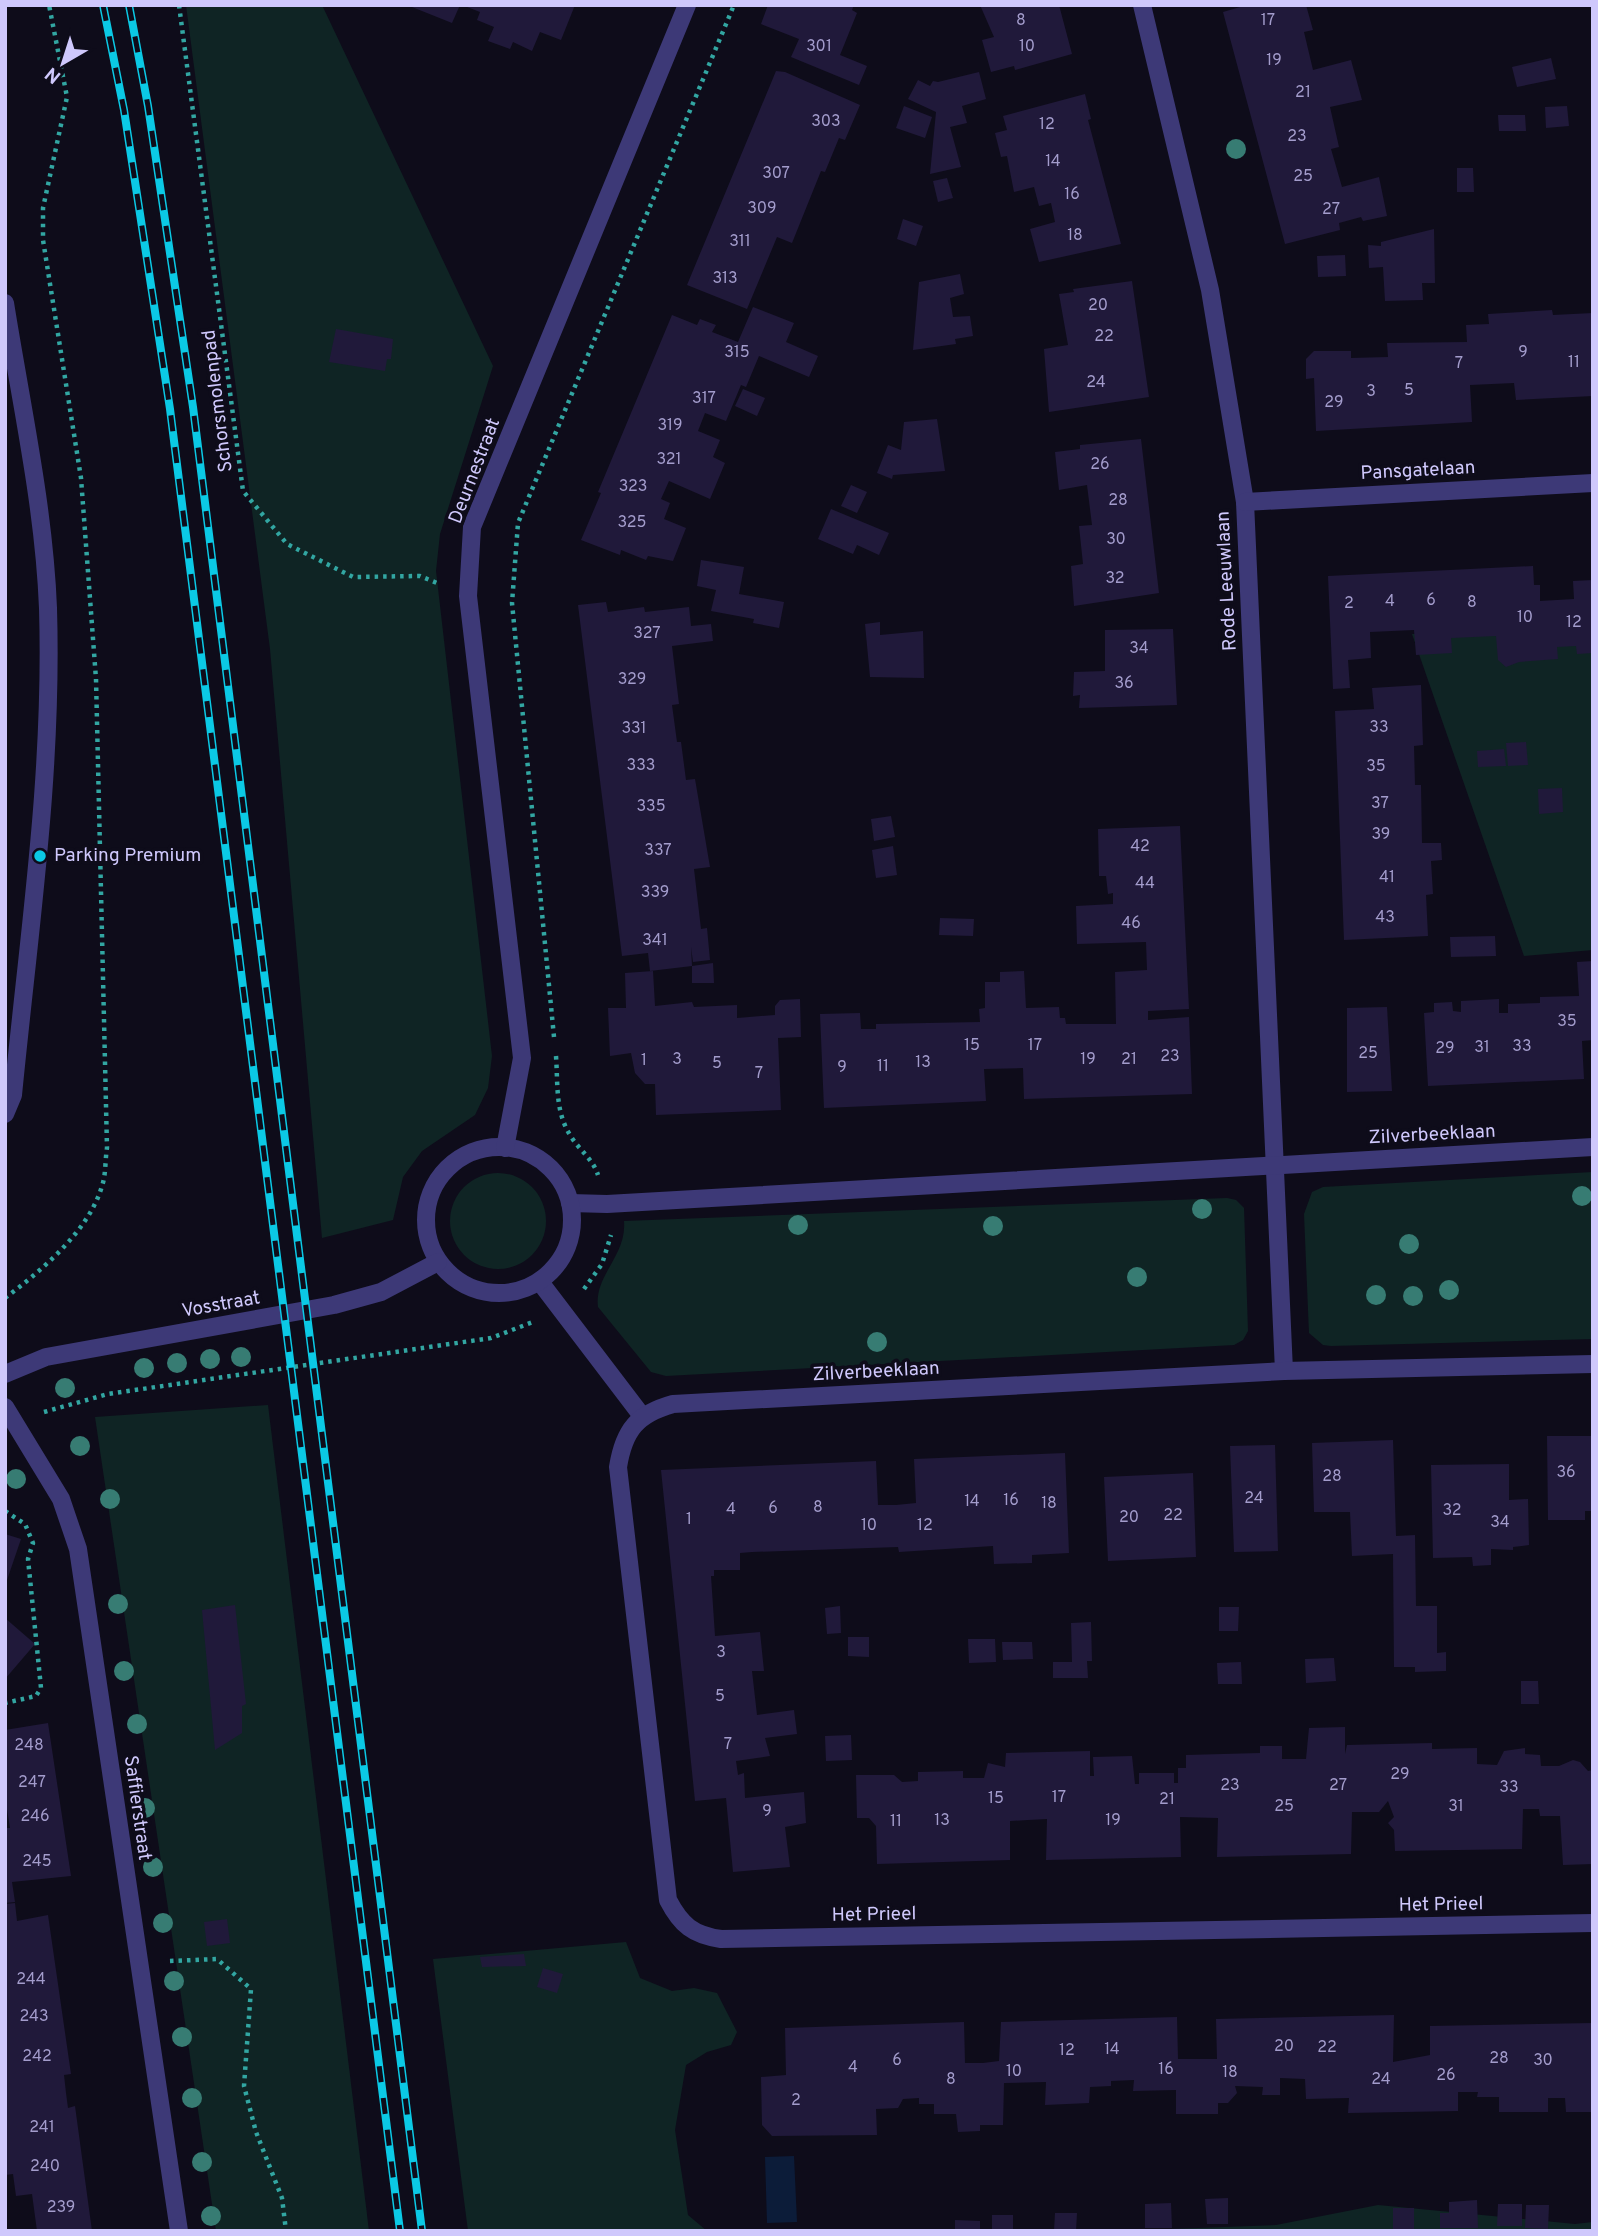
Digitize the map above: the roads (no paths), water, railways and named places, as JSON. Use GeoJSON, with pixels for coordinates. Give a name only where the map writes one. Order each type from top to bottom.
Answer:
{"type":"FeatureCollection","features":[{"type":"Feature","properties":{"kind":"street","name":"Deurnestraat"},"geometry":{"type":"LineString","coordinates":[[505,1147],[522,1058],[468,596],[472,527],[687,5]]}},
{"type":"Feature","properties":{"kind":"street","name":"Rode Leeuwlaan"},"geometry":{"type":"LineString","coordinates":[[1142,5],[1210,290],[1245,502],[1273,1166]]}},
{"type":"Feature","properties":{"kind":"street"},"geometry":{"type":"LineString","coordinates":[[5,303],[42,535],[49,707],[43,824],[12,1095],[5,1114]]}},
{"type":"Feature","properties":{"kind":"street","name":"Pansgatelaan"},"geometry":{"type":"LineString","coordinates":[[1245,502],[1593,483]]}},
{"type":"Feature","properties":{"kind":"street"},"geometry":{"type":"LineString","coordinates":[[505,1147],[527,1153],[546,1165],[561,1182],[570,1203],[572,1225],[567,1247],[556,1266],[540,1282],[514,1293],[485,1292],[459,1282],[438,1262],[427,1237],[426,1210],[435,1184],[453,1163],[478,1150],[505,1147]]}},
{"type":"Feature","properties":{"kind":"street","name":"Zilverbeeklaan"},"geometry":{"type":"LineString","coordinates":[[570,1203],[607,1204],[1593,1147]]}},
{"type":"Feature","properties":{"kind":"street"},"geometry":{"type":"LineString","coordinates":[[1273,1166],[1284,1370]]}},
{"type":"Feature","properties":{"kind":"street","name":"Vosstraat"},"geometry":{"type":"LineString","coordinates":[[5,1374],[46,1357],[334,1305],[381,1292],[438,1262]]}},
{"type":"Feature","properties":{"kind":"street"},"geometry":{"type":"LineString","coordinates":[[540,1282],[642,1416]]}},
{"type":"Feature","properties":{"kind":"street","name":"Zilverbeeklaan"},"geometry":{"type":"LineString","coordinates":[[642,1416],[673,1404],[1284,1370],[1593,1364]]}},
{"type":"Feature","properties":{"kind":"street","name":"Saffierstraat"},"geometry":{"type":"LineString","coordinates":[[5,1407],[61,1499],[78,1549],[179,2231]]}},
{"type":"Feature","properties":{"kind":"street","name":"Het Prieel"},"geometry":{"type":"LineString","coordinates":[[642,1416],[622,1444],[618,1467],[668,1900],[686,1927],[699,1936],[721,1939],[1593,1923]]}},
{"type":"Feature","properties":{"kind":"water"},"geometry":{"type":"Polygon","coordinates":[[[794,2156],[797,2222],[767,2223],[765,2157],[794,2156]]]}},
{"type":"Feature","properties":{"kind":"railway"},"geometry":{"type":"LineString","coordinates":[[103,5],[124,110],[170,409],[400,2231]]}},
{"type":"Feature","properties":{"kind":"railway"},"geometry":{"type":"LineString","coordinates":[[129,5],[148,106],[193,407],[422,2231]]}},
{"type":"Feature","properties":{"kind":"place","name":"Parking Premium"},"geometry":{"type":"Point","coordinates":[40,856]}}]}
